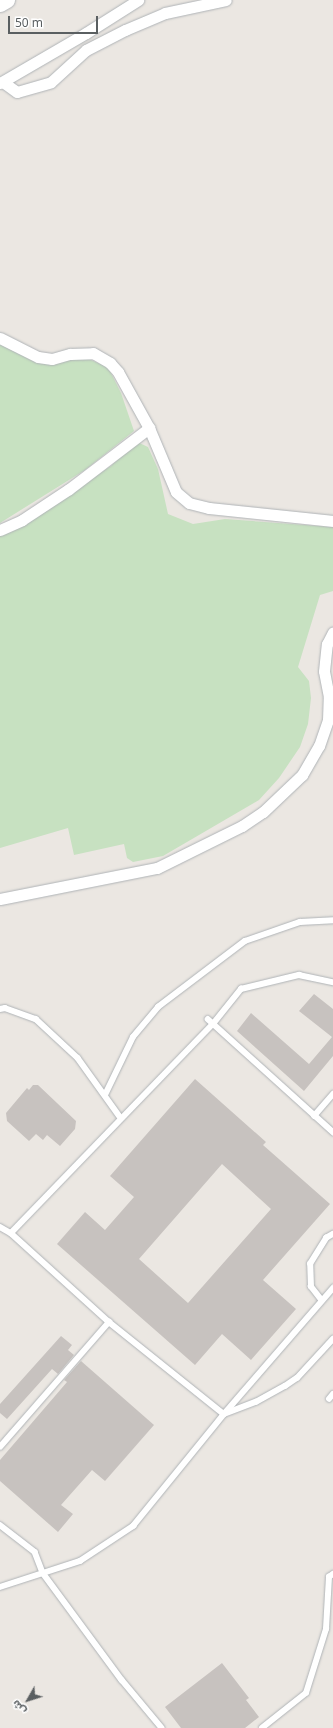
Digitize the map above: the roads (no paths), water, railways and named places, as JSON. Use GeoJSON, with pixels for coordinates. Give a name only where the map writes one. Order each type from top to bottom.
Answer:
{"type":"FeatureCollection","features":[{"type":"Feature","properties":{"kind":"main road"},"geometry":{"type":"LineString","coordinates":[[0,4],[7,0]]}},
{"type":"Feature","properties":{"kind":"street"},"geometry":{"type":"LineString","coordinates":[[138,0],[1,82],[17,92],[51,82],[86,50],[125,30],[165,13],[226,0]]}},
{"type":"Feature","properties":{"kind":"street"},"geometry":{"type":"LineString","coordinates":[[0,338],[38,357],[52,359],[70,354],[93,352],[110,362],[118,372],[149,428],[176,492],[189,503],[209,508],[333,521]]}},
{"type":"Feature","properties":{"kind":"street"},"geometry":{"type":"LineString","coordinates":[[0,530],[22,520],[69,489],[149,428]]}},
{"type":"Feature","properties":{"kind":"street"},"geometry":{"type":"LineString","coordinates":[[0,899],[157,868],[242,826],[264,812],[302,775],[319,746],[328,720],[329,697],[324,672],[327,644],[333,632]]}},
{"type":"Feature","properties":{"kind":"lane"},"geometry":{"type":"LineString","coordinates":[[105,1096],[133,1037],[158,1007],[245,941],[300,922],[333,920]]}},
{"type":"Feature","properties":{"kind":"lane"},"geometry":{"type":"LineString","coordinates":[[11,1233],[213,1024],[241,989],[299,975],[333,982]]}},
{"type":"Feature","properties":{"kind":"lane"},"geometry":{"type":"LineString","coordinates":[[0,1009],[4,1008],[36,1019],[78,1058],[121,1118]]}},
{"type":"Feature","properties":{"kind":"lane"},"geometry":{"type":"LineString","coordinates":[[208,1019],[333,1132]]}},
{"type":"Feature","properties":{"kind":"lane"},"geometry":{"type":"LineString","coordinates":[[314,1116],[333,1094]]}},
{"type":"Feature","properties":{"kind":"lane"},"geometry":{"type":"LineString","coordinates":[[0,1227],[11,1233],[109,1322],[224,1414]]}},
{"type":"Feature","properties":{"kind":"lane"},"geometry":{"type":"LineString","coordinates":[[322,1301],[311,1287],[310,1264],[326,1238],[333,1234]]}},
{"type":"Feature","properties":{"kind":"lane"},"geometry":{"type":"LineString","coordinates":[[0,1587],[80,1561],[133,1526],[224,1414],[333,1288]]}},
{"type":"Feature","properties":{"kind":"lane"},"geometry":{"type":"LineString","coordinates":[[0,1447],[109,1322]]}},
{"type":"Feature","properties":{"kind":"lane"},"geometry":{"type":"LineString","coordinates":[[224,1414],[256,1402],[297,1378],[333,1338]]}},
{"type":"Feature","properties":{"kind":"lane"},"geometry":{"type":"LineString","coordinates":[[0,1525],[35,1552],[43,1573],[122,1680],[162,1728]]}},
{"type":"Feature","properties":{"kind":"lane"},"geometry":{"type":"LineString","coordinates":[[262,1728],[306,1693],[326,1629],[330,1577],[333,1574]]}}]}
